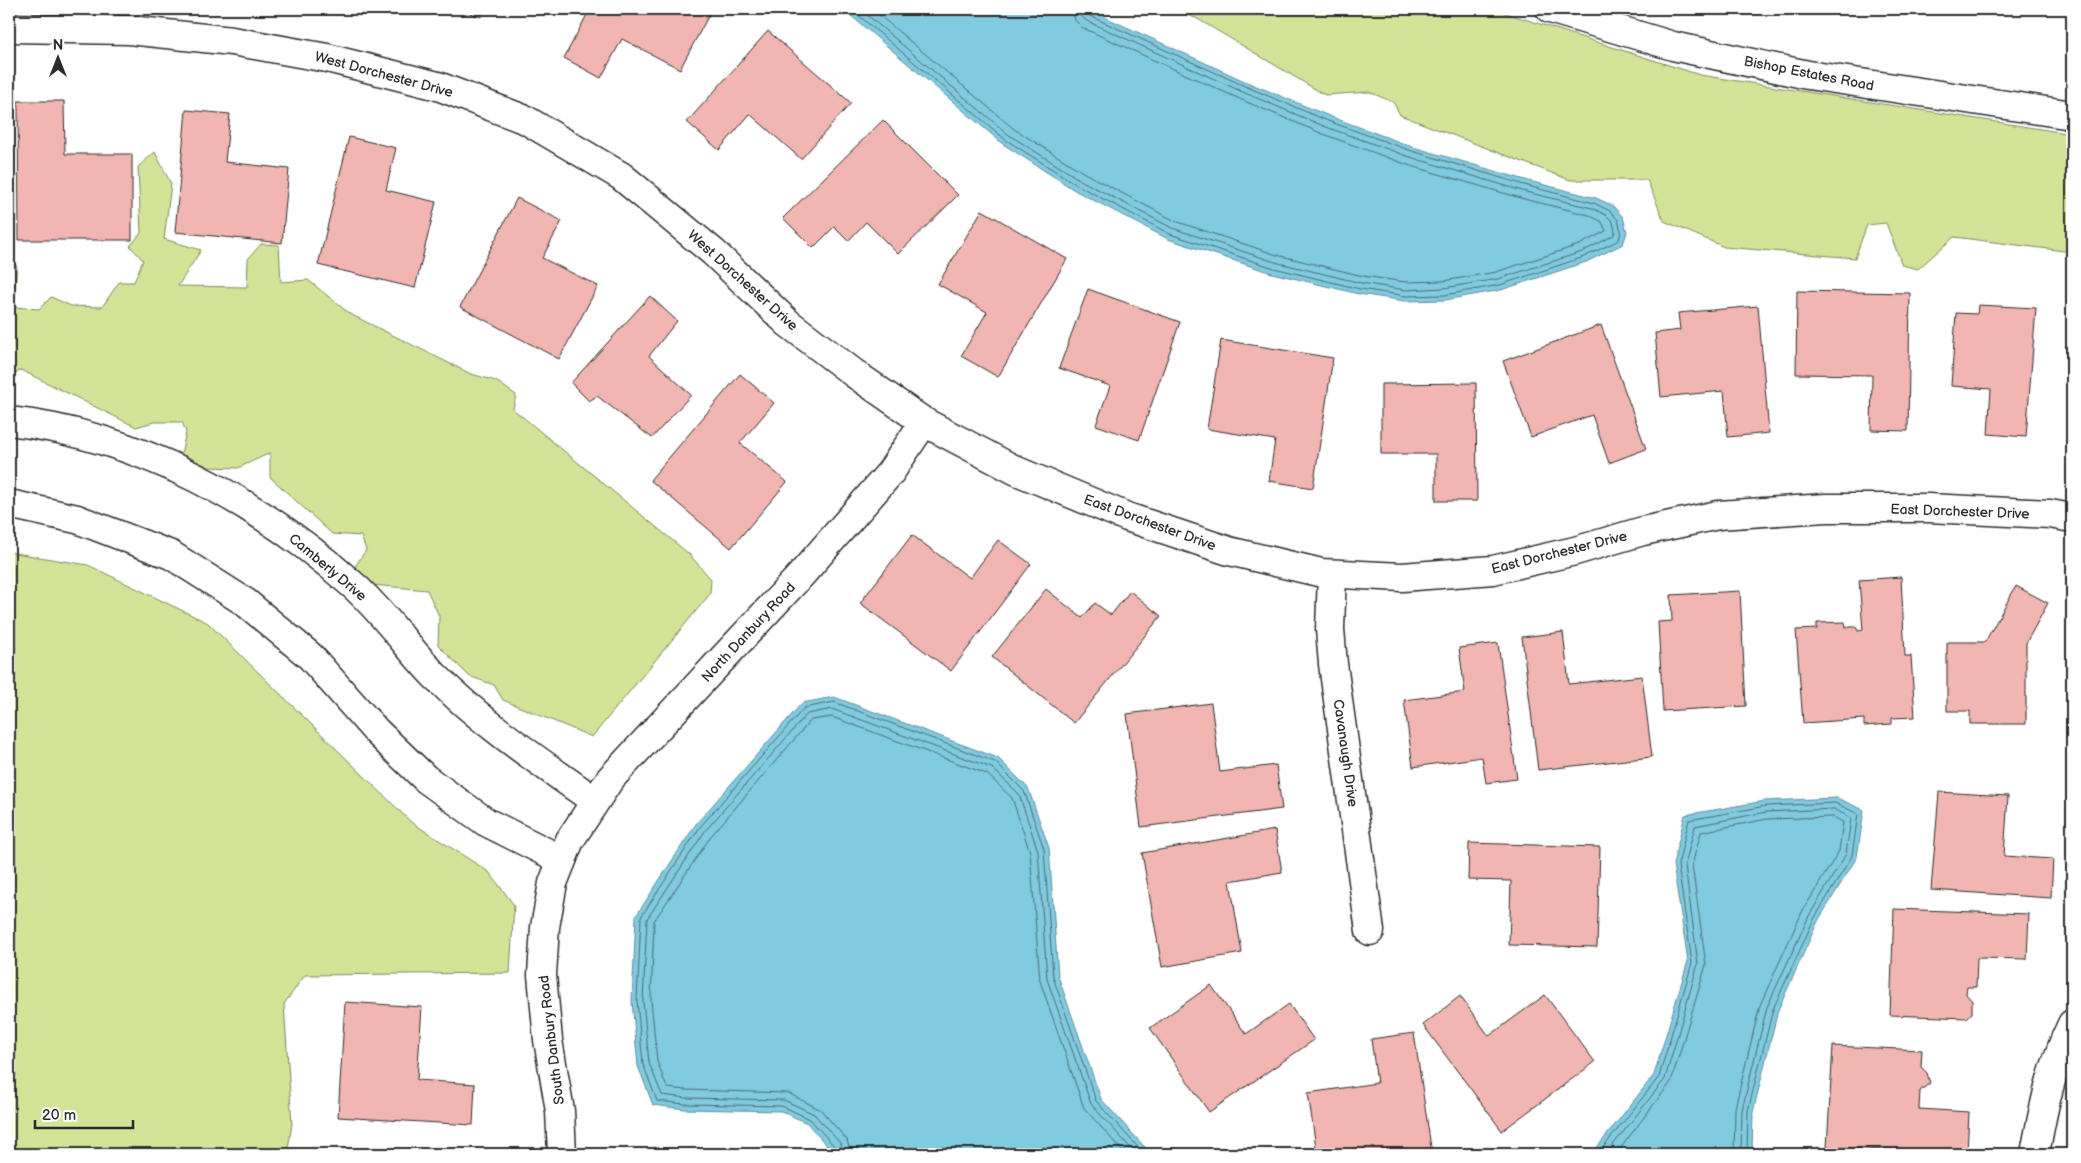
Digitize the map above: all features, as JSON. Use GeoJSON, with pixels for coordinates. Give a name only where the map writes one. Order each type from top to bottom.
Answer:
{"type":"FeatureCollection","features":[{"type":"Feature","properties":{"kind":"street","name":"Bishop Estates Road"},"geometry":{"type":"LineString","coordinates":[[1550,9],[1673,46],[1808,75],[2072,115]]}},
{"type":"Feature","properties":{"kind":"street","name":"West Dorchester Drive"},"geometry":{"type":"LineString","coordinates":[[9,28],[129,30],[232,41],[327,58],[438,86],[526,120],[621,176],[713,252],[788,323],[855,374],[924,422]]}},
{"type":"Feature","properties":{"kind":"street","name":"Camberly Drive"},"geometry":{"type":"LineString","coordinates":[[9,421],[34,424],[114,444],[185,473],[241,502],[304,544],[355,587],[434,675],[478,714],[524,751],[595,801]]}},
{"type":"Feature","properties":{"kind":"street","name":"East Dorchester Drive"},"geometry":{"type":"LineString","coordinates":[[924,422],[1017,471],[1127,517],[1229,551],[1332,574],[1402,578],[1493,570],[1575,551],[1643,530],[1718,515],[1826,508],[1928,508],[2050,514],[2072,518]]}},
{"type":"Feature","properties":{"kind":"street","name":"North Danbury Road"},"geometry":{"type":"LineString","coordinates":[[566,850],[610,779],[801,575],[890,473],[924,422]]}},
{"type":"Feature","properties":{"kind":"street"},"geometry":{"type":"LineString","coordinates":[[9,504],[77,519],[170,555],[245,602],[310,656],[376,731],[426,779],[486,822],[566,850]]}},
{"type":"Feature","properties":{"kind":"street","name":"Cavanaugh Drive"},"geometry":{"type":"LineString","coordinates":[[1332,574],[1330,629],[1333,664],[1370,931]]}},
{"type":"Feature","properties":{"kind":"street","name":"South Danbury Road"},"geometry":{"type":"LineString","coordinates":[[562,1154],[560,1111],[548,1040],[542,975],[545,928],[553,883],[566,850]]}},
{"type":"Feature","properties":{"kind":"street"},"geometry":{"type":"LineString","coordinates":[[2036,1154],[2044,1106],[2061,1047],[2072,1024]]}},
{"type":"Feature","properties":{"kind":"green space"},"geometry":{"type":"Polygon","coordinates":[[[1166,9],[1493,9],[1700,75],[2072,134],[2072,252],[1954,237],[1918,269],[1902,265],[1886,223],[1867,225],[1855,258],[1724,247],[1664,221],[1647,180],[1570,180],[1400,115],[1393,102],[1369,92],[1325,95],[1196,18],[1166,9]]]}},
{"type":"Feature","properties":{"kind":"green space"},"geometry":{"type":"Polygon","coordinates":[[[155,152],[171,184],[164,239],[201,250],[178,286],[247,287],[248,259],[261,244],[279,245],[281,282],[308,280],[350,314],[471,374],[496,381],[516,395],[513,409],[689,554],[711,579],[710,594],[592,737],[503,700],[494,685],[469,676],[438,645],[439,616],[427,590],[372,585],[354,568],[366,550],[361,536],[332,534],[270,477],[270,453],[238,468],[209,467],[181,454],[186,432],[182,422],[154,422],[136,427],[21,370],[11,376],[9,406],[9,262],[17,266],[13,307],[39,309],[51,297],[71,306],[102,307],[119,282],[134,282],[143,260],[130,246],[141,233],[138,167],[155,152]]]}},
{"type":"Feature","properties":{"kind":"green space"},"geometry":{"type":"Polygon","coordinates":[[[9,552],[88,565],[208,623],[411,822],[489,872],[514,905],[510,973],[305,975],[284,1004],[292,1124],[287,1154],[9,1154],[9,552]]]}},
{"type":"Feature","properties":{"kind":"water"},"geometry":{"type":"Polygon","coordinates":[[[843,9],[1087,9],[1249,83],[1329,116],[1413,147],[1529,181],[1596,198],[1613,206],[1623,217],[1627,232],[1623,244],[1586,262],[1501,290],[1445,300],[1405,301],[1359,294],[1272,273],[1168,239],[1076,191],[1003,144],[843,9]]]}},
{"type":"Feature","properties":{"kind":"water"},"geometry":{"type":"Polygon","coordinates":[[[834,697],[998,758],[1028,788],[1049,848],[1058,976],[1101,1099],[1151,1154],[834,1154],[807,1123],[781,1111],[685,1109],[653,1105],[638,1066],[632,1001],[636,916],[696,824],[802,703],[834,697]]]}},
{"type":"Feature","properties":{"kind":"water"},"geometry":{"type":"Polygon","coordinates":[[[1837,798],[1864,810],[1857,857],[1818,921],[1778,1010],[1753,1112],[1752,1154],[1592,1154],[1654,1075],[1688,961],[1673,864],[1685,815],[1765,801],[1837,798]]]}},
{"type":"Feature","properties":{"kind":"building"},"geometry":{"type":"Polygon","coordinates":[[[458,9],[484,9],[481,17],[458,9]]]}},
{"type":"Feature","properties":{"kind":"building"},"geometry":{"type":"Polygon","coordinates":[[[590,9],[712,9],[680,69],[622,39],[601,78],[564,58],[590,9]]]}},
{"type":"Feature","properties":{"kind":"building"},"geometry":{"type":"Polygon","coordinates":[[[768,31],[851,103],[801,159],[750,114],[719,150],[687,122],[768,31]]]}},
{"type":"Feature","properties":{"kind":"building"},"geometry":{"type":"Polygon","coordinates":[[[18,101],[64,101],[65,154],[132,154],[132,240],[19,240],[18,101]]]}},
{"type":"Feature","properties":{"kind":"building"},"geometry":{"type":"Polygon","coordinates":[[[186,110],[230,114],[225,162],[289,169],[282,243],[175,232],[186,110]]]}},
{"type":"Feature","properties":{"kind":"building"},"geometry":{"type":"Polygon","coordinates":[[[883,120],[958,195],[898,254],[866,222],[848,241],[834,227],[813,248],[783,218],[883,120]]]}},
{"type":"Feature","properties":{"kind":"building"},"geometry":{"type":"Polygon","coordinates":[[[349,137],[396,148],[386,190],[436,202],[415,288],[318,265],[349,137]]]}},
{"type":"Feature","properties":{"kind":"building"},"geometry":{"type":"Polygon","coordinates":[[[517,198],[562,221],[542,258],[598,286],[559,359],[460,307],[517,198]]]}},
{"type":"Feature","properties":{"kind":"building"},"geometry":{"type":"Polygon","coordinates":[[[982,210],[1067,259],[998,377],[961,356],[987,312],[938,284],[982,210]]]}},
{"type":"Feature","properties":{"kind":"building"},"geometry":{"type":"Polygon","coordinates":[[[1088,289],[1180,322],[1139,440],[1096,425],[1110,386],[1059,368],[1088,289]]]}},
{"type":"Feature","properties":{"kind":"building"},"geometry":{"type":"Polygon","coordinates":[[[1797,291],[1910,293],[1908,431],[1871,430],[1872,375],[1796,374],[1797,291]]]}},
{"type":"Feature","properties":{"kind":"building"},"geometry":{"type":"Polygon","coordinates":[[[650,296],[677,321],[649,356],[691,395],[652,438],[597,396],[589,401],[571,383],[650,296]]]}},
{"type":"Feature","properties":{"kind":"building"},"geometry":{"type":"Polygon","coordinates":[[[1978,305],[2036,308],[2026,437],[1988,434],[1991,389],[1951,386],[1956,313],[1977,314],[1978,305]]]}},
{"type":"Feature","properties":{"kind":"building"},"geometry":{"type":"Polygon","coordinates":[[[1758,306],[1769,433],[1728,437],[1724,391],[1661,397],[1655,333],[1680,330],[1678,313],[1758,306]]]}},
{"type":"Feature","properties":{"kind":"building"},"geometry":{"type":"Polygon","coordinates":[[[1601,325],[1646,449],[1609,463],[1592,415],[1531,437],[1503,361],[1601,325]]]}},
{"type":"Feature","properties":{"kind":"building"},"geometry":{"type":"Polygon","coordinates":[[[1221,340],[1333,358],[1313,488],[1269,481],[1275,440],[1207,429],[1221,340]]]}},
{"type":"Feature","properties":{"kind":"building"},"geometry":{"type":"Polygon","coordinates":[[[740,374],[774,403],[740,443],[787,482],[731,548],[650,480],[740,374]]]}},
{"type":"Feature","properties":{"kind":"building"},"geometry":{"type":"Polygon","coordinates":[[[1476,383],[1477,501],[1436,501],[1436,454],[1381,454],[1381,384],[1476,383]]]}},
{"type":"Feature","properties":{"kind":"building"},"geometry":{"type":"Polygon","coordinates":[[[912,535],[970,578],[998,540],[1031,564],[951,671],[860,603],[912,535]]]}},
{"type":"Feature","properties":{"kind":"building"},"geometry":{"type":"Polygon","coordinates":[[[1901,577],[1905,656],[1911,656],[1915,717],[1892,718],[1892,724],[1864,726],[1864,719],[1803,723],[1796,630],[1817,629],[1817,623],[1845,622],[1846,627],[1856,627],[1858,631],[1863,630],[1859,580],[1901,577]]]}},
{"type":"Feature","properties":{"kind":"building"},"geometry":{"type":"Polygon","coordinates":[[[2016,586],[2048,603],[2026,643],[2026,724],[1970,724],[1970,711],[1947,711],[1947,642],[1985,642],[2016,586]]]}},
{"type":"Feature","properties":{"kind":"building"},"geometry":{"type":"Polygon","coordinates":[[[1046,589],[1082,618],[1095,603],[1111,615],[1130,591],[1161,616],[1074,723],[992,657],[1046,589]]]}},
{"type":"Feature","properties":{"kind":"building"},"geometry":{"type":"Polygon","coordinates":[[[1740,591],[1746,706],[1663,711],[1658,622],[1672,621],[1671,595],[1740,591]]]}},
{"type":"Feature","properties":{"kind":"building"},"geometry":{"type":"Polygon","coordinates":[[[1563,632],[1569,684],[1642,676],[1652,757],[1538,770],[1522,637],[1563,632]]]}},
{"type":"Feature","properties":{"kind":"building"},"geometry":{"type":"Polygon","coordinates":[[[1498,643],[1517,779],[1486,783],[1482,757],[1413,767],[1404,700],[1465,692],[1459,648],[1498,643]]]}},
{"type":"Feature","properties":{"kind":"building"},"geometry":{"type":"Polygon","coordinates":[[[1211,703],[1220,772],[1276,765],[1282,809],[1141,827],[1127,714],[1211,703]]]}},
{"type":"Feature","properties":{"kind":"building"},"geometry":{"type":"Polygon","coordinates":[[[1939,792],[2008,796],[2004,856],[2053,859],[2051,898],[1931,890],[1939,792]]]}},
{"type":"Feature","properties":{"kind":"building"},"geometry":{"type":"Polygon","coordinates":[[[1275,830],[1282,872],[1230,881],[1242,953],[1162,967],[1142,853],[1275,830]]]}},
{"type":"Feature","properties":{"kind":"building"},"geometry":{"type":"Polygon","coordinates":[[[1469,843],[1600,847],[1597,947],[1509,945],[1511,881],[1468,880],[1469,843]]]}},
{"type":"Feature","properties":{"kind":"building"},"geometry":{"type":"Polygon","coordinates":[[[1894,909],[2029,914],[2027,959],[1977,958],[1976,987],[1967,987],[1966,994],[1972,1001],[1972,1013],[1967,1018],[1890,1015],[1894,909]]]}},
{"type":"Feature","properties":{"kind":"building"},"geometry":{"type":"Polygon","coordinates":[[[1211,985],[1246,1034],[1289,1004],[1314,1040],[1209,1112],[1150,1028],[1211,985]]]}},
{"type":"Feature","properties":{"kind":"building"},"geometry":{"type":"Polygon","coordinates":[[[1545,995],[1595,1062],[1502,1131],[1423,1025],[1460,996],[1489,1036],[1545,995]]]}},
{"type":"Feature","properties":{"kind":"building"},"geometry":{"type":"Polygon","coordinates":[[[345,1002],[422,1007],[417,1080],[475,1084],[473,1125],[338,1117],[345,1002]]]}},
{"type":"Feature","properties":{"kind":"building"},"geometry":{"type":"Polygon","coordinates":[[[1414,1033],[1432,1154],[1317,1154],[1308,1093],[1377,1083],[1371,1039],[1414,1033]]]}},
{"type":"Feature","properties":{"kind":"building"},"geometry":{"type":"Polygon","coordinates":[[[1833,1046],[1922,1050],[1921,1067],[1927,1073],[1930,1083],[1920,1091],[1919,1109],[1969,1112],[1967,1154],[1827,1147],[1833,1046]]]}},
{"type":"Feature","properties":{"kind":"building"},"geometry":{"type":"Polygon","coordinates":[[[374,1152],[440,1154],[374,1154],[374,1152]]]}}]}
